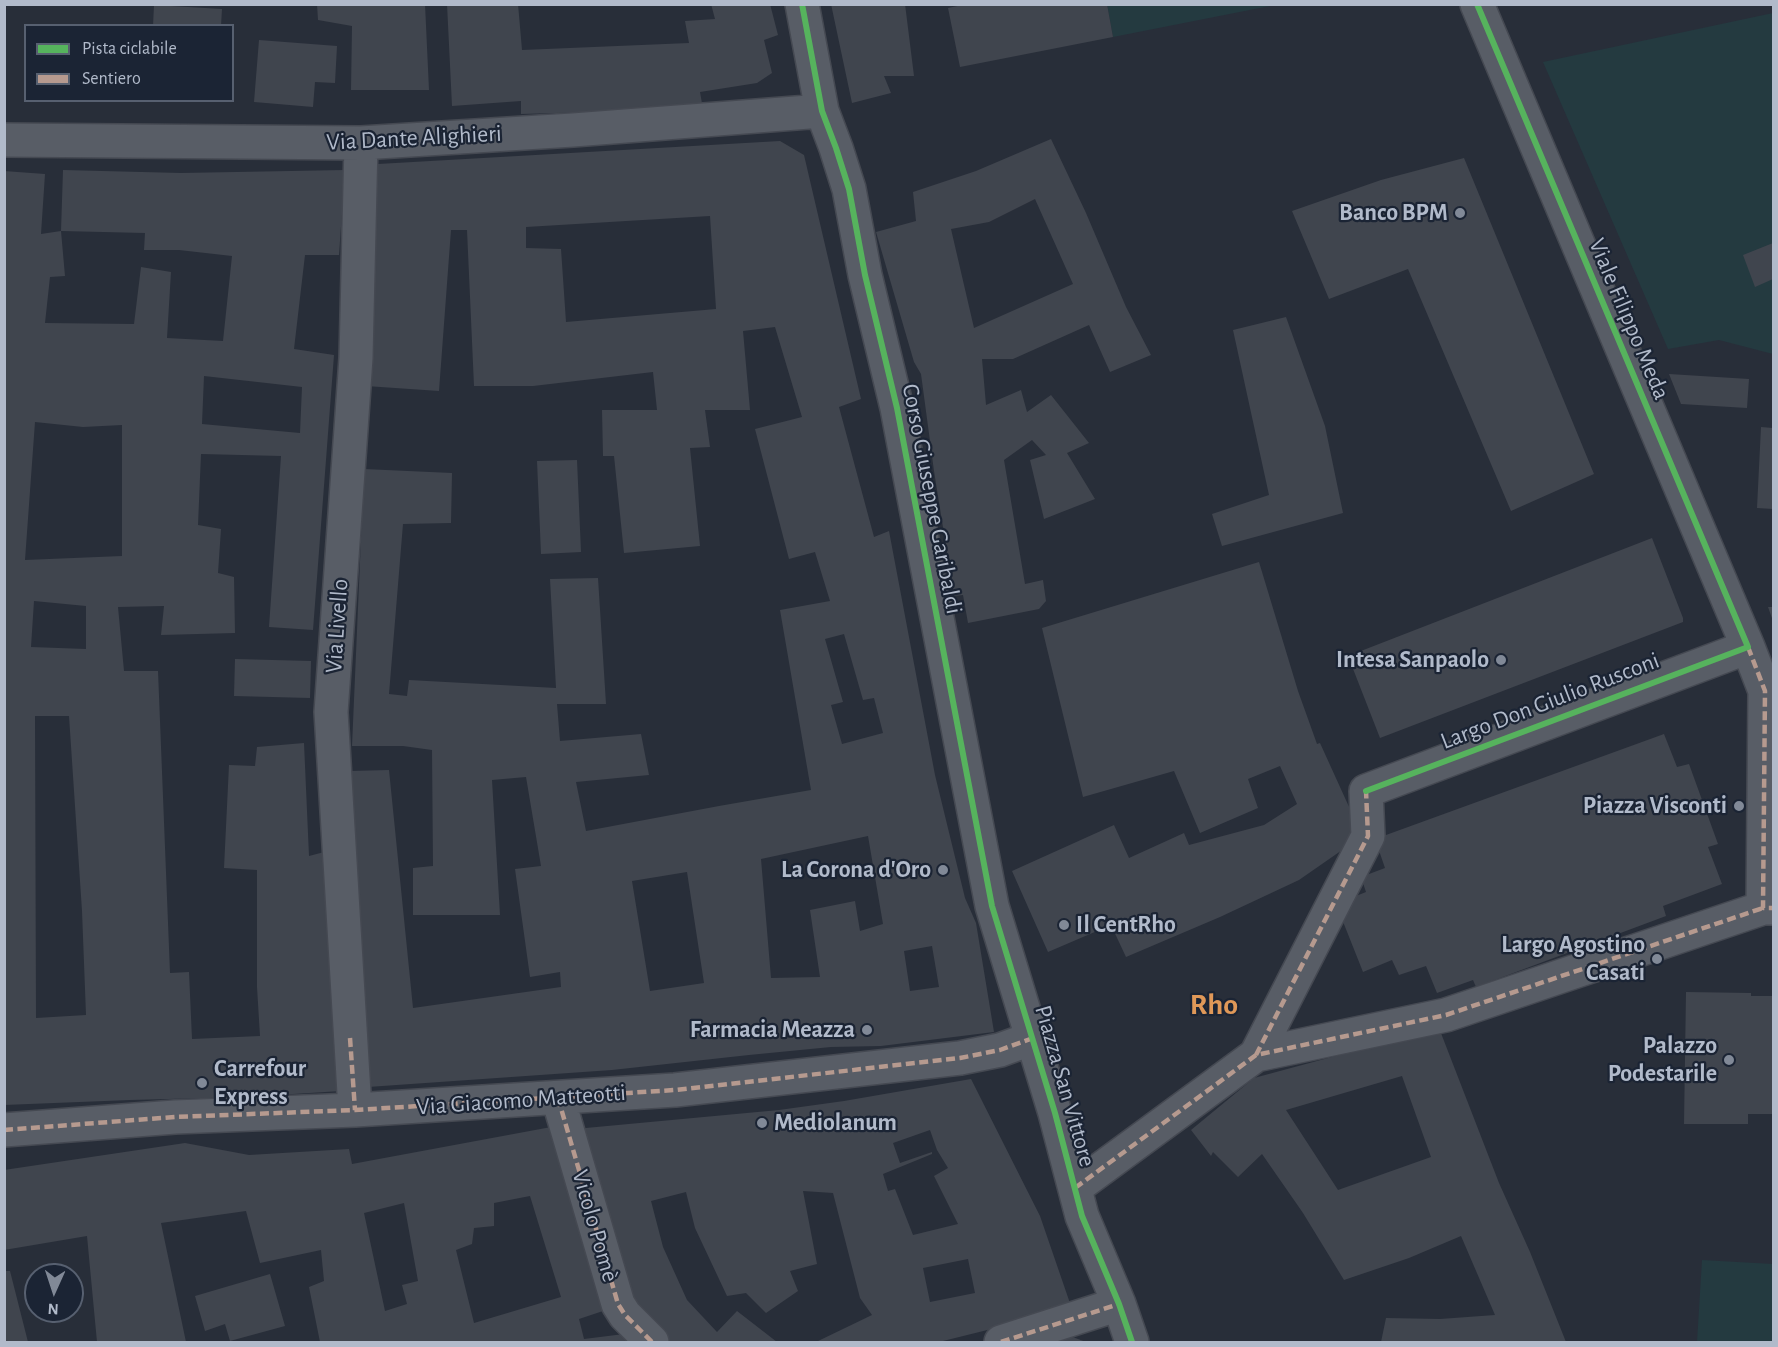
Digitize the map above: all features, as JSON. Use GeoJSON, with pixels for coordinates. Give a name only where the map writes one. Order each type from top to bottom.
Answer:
{"type":"FeatureCollection","features":[{"type":"Feature","properties":{"kind":"street","name":"Corso Giuseppe Garibaldi"},"geometry":{"type":"LineString","coordinates":[[802,4],[822,111],[849,189],[865,275],[897,408],[992,906],[1012,967]]}},
{"type":"Feature","properties":{"kind":"street","name":"Viale Filippo Meda"},"geometry":{"type":"LineString","coordinates":[[1477,4],[1765,691],[1768,908]]}},
{"type":"Feature","properties":{"kind":"street","name":"Via Dante Alighieri"},"geometry":{"type":"LineString","coordinates":[[4,140],[361,143],[822,111]]}},
{"type":"Feature","properties":{"kind":"street","name":"Via Livello"},"geometry":{"type":"LineString","coordinates":[[355,1110],[331,712],[356,358],[361,143]]}},
{"type":"Feature","properties":{"kind":"street","name":"Largo Don Giulio Rusconi"},"geometry":{"type":"LineString","coordinates":[[1368,836],[1366,791],[1748,647]]}},
{"type":"Feature","properties":{"kind":"street","name":"Piazza San Vittore"},"geometry":{"type":"LineString","coordinates":[[1012,967],[1055,1113],[1078,1202],[1256,1055],[1368,836]]}},
{"type":"Feature","properties":{"kind":"street","name":"Piazza San Vittore"},"geometry":{"type":"LineString","coordinates":[[1256,1055],[1446,1015],[1768,908]]}},
{"type":"Feature","properties":{"kind":"street","name":"Via Giacomo Matteotti"},"geometry":{"type":"LineString","coordinates":[[4,1130],[175,1117],[355,1110],[675,1090],[960,1058],[1000,1050],[1033,1038]]}},
{"type":"Feature","properties":{"kind":"street","name":"Vicolo Pomè"},"geometry":{"type":"LineString","coordinates":[[558,1098],[618,1305],[652,1342]]}},
{"type":"Feature","properties":{"kind":"street"},"geometry":{"type":"LineString","coordinates":[[1078,1202],[1132,1342]]}},
{"type":"Feature","properties":{"kind":"street"},"geometry":{"type":"LineString","coordinates":[[1001,1342],[1119,1304]]}},
{"type":"Feature","properties":{"kind":"green space"},"geometry":{"type":"Polygon","coordinates":[[[1107,4],[1275,5],[1113,37],[1107,4]]]}},
{"type":"Feature","properties":{"kind":"green space"},"geometry":{"type":"Polygon","coordinates":[[[1773,13],[1773,354],[1719,340],[1668,349],[1543,62],[1773,13]]]}},
{"type":"Feature","properties":{"kind":"green space"},"geometry":{"type":"Polygon","coordinates":[[[1702,1260],[1773,1264],[1773,1342],[1697,1342],[1702,1260]]]}},
{"type":"Feature","properties":{"kind":"building"},"geometry":{"type":"Polygon","coordinates":[[[317,4],[425,4],[429,90],[351,90],[352,26],[318,20],[317,4]]]}},
{"type":"Feature","properties":{"kind":"building"},"geometry":{"type":"Polygon","coordinates":[[[447,4],[518,4],[522,50],[689,43],[685,21],[715,19],[711,4],[770,4],[778,35],[764,40],[772,73],[757,83],[700,92],[703,109],[521,114],[521,101],[452,106],[447,4]]]}},
{"type":"Feature","properties":{"kind":"building"},"geometry":{"type":"Polygon","coordinates":[[[831,4],[905,4],[914,76],[884,76],[891,93],[852,103],[831,4]]]}},
{"type":"Feature","properties":{"kind":"building"},"geometry":{"type":"Polygon","coordinates":[[[967,4],[1107,4],[1113,37],[960,67],[948,8],[967,4]]]}},
{"type":"Feature","properties":{"kind":"building"},"geometry":{"type":"Polygon","coordinates":[[[154,5],[222,9],[221,24],[153,24],[154,5]]]}},
{"type":"Feature","properties":{"kind":"building"},"geometry":{"type":"Polygon","coordinates":[[[259,40],[337,46],[335,83],[315,82],[313,107],[254,102],[259,40]]]}},
{"type":"Feature","properties":{"kind":"building"},"geometry":{"type":"Polygon","coordinates":[[[1051,139],[1126,307],[1151,355],[1110,372],[1089,325],[1013,359],[982,359],[986,405],[1021,390],[1027,412],[1051,395],[1089,443],[1067,453],[1095,499],[1044,519],[1030,460],[1046,455],[1032,440],[1004,460],[1025,584],[1043,580],[1046,601],[1039,609],[968,623],[963,595],[954,596],[921,374],[914,362],[876,232],[916,221],[913,192],[976,171],[1051,139]],[[1035,199],[989,222],[951,229],[974,328],[1073,284],[1035,199]]]}},
{"type":"Feature","properties":{"kind":"building"},"geometry":{"type":"Polygon","coordinates":[[[780,141],[804,155],[861,399],[839,407],[874,537],[889,531],[935,775],[965,898],[976,923],[994,1032],[881,1046],[831,1047],[612,1070],[368,1087],[350,771],[389,770],[413,1008],[561,987],[560,972],[530,977],[515,869],[541,866],[526,777],[492,780],[500,915],[413,915],[413,868],[433,866],[432,750],[403,746],[352,746],[364,469],[452,473],[451,523],[403,524],[389,694],[407,696],[409,680],[556,688],[550,579],[598,578],[606,704],[557,704],[560,741],[641,734],[649,775],[576,782],[586,831],[811,790],[780,610],[830,601],[815,552],[789,559],[755,429],[802,417],[775,327],[743,331],[750,410],[705,410],[710,447],[690,448],[700,546],[624,553],[614,456],[603,456],[602,410],[657,410],[653,372],[533,386],[474,386],[467,230],[451,230],[439,391],[366,386],[378,164],[780,141]],[[710,216],[526,227],[526,248],[561,249],[566,322],[716,309],[710,216]],[[844,634],[825,639],[843,702],[831,705],[842,744],[883,733],[874,698],[863,700],[844,634]],[[868,836],[761,859],[771,978],[820,977],[810,910],[855,901],[860,931],[883,924],[868,836]],[[687,872],[632,881],[650,991],[704,983],[687,872]],[[932,946],[904,951],[910,991],[939,987],[932,946]]]}},
{"type":"Feature","properties":{"kind":"building"},"geometry":{"type":"Polygon","coordinates":[[[1464,158],[1594,474],[1511,511],[1408,269],[1329,299],[1292,211],[1381,180],[1464,158]]]}},
{"type":"Feature","properties":{"kind":"building"},"geometry":{"type":"Polygon","coordinates":[[[63,170],[181,173],[345,170],[339,255],[305,255],[294,349],[334,355],[313,630],[269,627],[281,456],[201,454],[198,525],[221,529],[218,573],[234,577],[235,633],[161,635],[164,606],[118,607],[124,671],[158,671],[170,973],[189,972],[192,1039],[260,1036],[257,987],[257,870],[224,868],[229,765],[255,766],[257,747],[304,743],[309,856],[328,851],[341,1091],[246,1097],[4,1105],[4,171],[45,174],[41,234],[61,231],[63,170]],[[61,231],[65,276],[50,277],[45,323],[134,324],[141,267],[171,272],[167,338],[223,341],[232,256],[179,250],[144,250],[145,233],[61,231]],[[204,376],[202,424],[300,433],[302,387],[204,376]],[[35,422],[25,560],[122,556],[122,425],[83,427],[35,422]],[[34,601],[31,647],[86,649],[86,606],[34,601]],[[35,716],[36,1018],[86,1015],[82,911],[69,716],[35,716]]]}},
{"type":"Feature","properties":{"kind":"building"},"geometry":{"type":"Polygon","coordinates":[[[1773,243],[1773,279],[1755,287],[1743,255],[1773,243]]]}},
{"type":"Feature","properties":{"kind":"building"},"geometry":{"type":"Polygon","coordinates":[[[1286,317],[1325,426],[1343,513],[1222,546],[1212,514],[1269,495],[1233,330],[1286,317]]]}},
{"type":"Feature","properties":{"kind":"building"},"geometry":{"type":"Polygon","coordinates":[[[1669,374],[1749,379],[1747,408],[1681,404],[1669,374]]]}},
{"type":"Feature","properties":{"kind":"building"},"geometry":{"type":"Polygon","coordinates":[[[1761,427],[1773,428],[1773,509],[1757,508],[1761,427]]]}},
{"type":"Feature","properties":{"kind":"building"},"geometry":{"type":"Polygon","coordinates":[[[577,460],[581,552],[541,554],[537,461],[577,460]]]}},
{"type":"Feature","properties":{"kind":"building"},"geometry":{"type":"Polygon","coordinates":[[[1652,538],[1683,622],[1380,738],[1348,656],[1652,538]]]}},
{"type":"Feature","properties":{"kind":"building"},"geometry":{"type":"Polygon","coordinates":[[[1259,562],[1298,691],[1317,744],[1320,743],[1360,831],[1358,839],[1299,880],[1126,957],[1111,925],[1048,952],[1012,871],[1114,825],[1129,858],[1184,833],[1189,845],[1264,825],[1297,804],[1280,766],[1248,779],[1258,808],[1200,833],[1174,771],[1083,797],[1042,628],[1259,562]]]}},
{"type":"Feature","properties":{"kind":"building"},"geometry":{"type":"Polygon","coordinates":[[[1768,607],[1773,607],[1773,621],[1768,607]]]}},
{"type":"Feature","properties":{"kind":"building"},"geometry":{"type":"Polygon","coordinates":[[[235,659],[311,661],[310,698],[234,696],[235,659]]]}},
{"type":"Feature","properties":{"kind":"building"},"geometry":{"type":"Polygon","coordinates":[[[1664,734],[1677,767],[1689,764],[1718,844],[1708,847],[1722,884],[1663,906],[1666,916],[1476,987],[1473,980],[1437,993],[1426,966],[1399,975],[1392,960],[1363,972],[1336,904],[1366,892],[1361,877],[1385,868],[1375,839],[1664,734]]]}},
{"type":"Feature","properties":{"kind":"building","name":"Palazzo Podestarile"},"geometry":{"type":"Polygon","coordinates":[[[1686,992],[1751,993],[1751,996],[1773,996],[1773,1114],[1748,1114],[1748,1124],[1684,1124],[1686,992]]]}},
{"type":"Feature","properties":{"kind":"building"},"geometry":{"type":"Polygon","coordinates":[[[1439,1028],[1499,1183],[1566,1342],[1381,1342],[1386,1318],[1440,1319],[1495,1315],[1461,1236],[1409,1258],[1344,1280],[1303,1213],[1262,1154],[1238,1177],[1213,1152],[1211,1156],[1191,1130],[1254,1078],[1439,1028]],[[1402,1076],[1286,1110],[1338,1190],[1431,1157],[1402,1076]]]}},
{"type":"Feature","properties":{"kind":"building"},"geometry":{"type":"Polygon","coordinates":[[[971,1079],[1040,1216],[1072,1309],[939,1342],[816,1342],[872,1315],[860,1298],[833,1193],[803,1191],[817,1264],[790,1271],[798,1291],[766,1313],[746,1293],[727,1296],[695,1228],[686,1192],[651,1201],[663,1247],[687,1300],[717,1332],[737,1311],[777,1342],[665,1342],[640,1318],[575,1129],[779,1110],[971,1079]],[[930,1130],[893,1143],[900,1163],[932,1152],[932,1154],[883,1174],[888,1191],[895,1189],[913,1235],[958,1224],[934,1176],[948,1168],[937,1150],[930,1130]],[[968,1259],[923,1268],[930,1302],[975,1293],[968,1259]]]}},
{"type":"Feature","properties":{"kind":"building"},"geometry":{"type":"Polygon","coordinates":[[[562,1125],[606,1310],[579,1319],[584,1339],[624,1334],[633,1342],[320,1342],[309,1287],[324,1281],[321,1250],[260,1263],[246,1211],[161,1223],[186,1342],[97,1342],[87,1236],[4,1250],[4,1170],[185,1143],[249,1155],[349,1149],[352,1164],[562,1125]],[[530,1196],[494,1203],[494,1226],[474,1228],[472,1244],[456,1250],[474,1323],[561,1297],[530,1196]],[[404,1203],[364,1213],[385,1311],[407,1304],[402,1285],[418,1281],[404,1203]]]}},
{"type":"Feature","properties":{"kind":"building"},"geometry":{"type":"Polygon","coordinates":[[[4,1271],[10,1271],[28,1342],[4,1342],[4,1271]]]}},
{"type":"Feature","properties":{"kind":"building"},"geometry":{"type":"Polygon","coordinates":[[[270,1274],[285,1326],[230,1341],[225,1324],[205,1331],[195,1296],[270,1274]]]}},
{"type":"Feature","properties":{"kind":"building"},"geometry":{"type":"Polygon","coordinates":[[[1070,1336],[1086,1342],[1049,1342],[1070,1336]]]}},
{"type":"Feature","properties":{"kind":"marked path"},"geometry":{"type":"LineString","coordinates":[[1748,647],[1765,691],[1763,908],[1774,908]]}},
{"type":"Feature","properties":{"kind":"marked path"},"geometry":{"type":"LineString","coordinates":[[1256,1055],[1368,836],[1366,791]]}},
{"type":"Feature","properties":{"kind":"marked path"},"geometry":{"type":"LineString","coordinates":[[1075,1188],[1256,1055],[1446,1015],[1763,908]]}},
{"type":"Feature","properties":{"kind":"marked path"},"geometry":{"type":"LineString","coordinates":[[350,1038],[355,1110]]}},
{"type":"Feature","properties":{"kind":"marked path"},"geometry":{"type":"LineString","coordinates":[[4,1130],[175,1117],[355,1110],[675,1090],[960,1058],[1000,1050],[1033,1038]]}},
{"type":"Feature","properties":{"kind":"marked path"},"geometry":{"type":"LineString","coordinates":[[558,1098],[618,1304],[625,1315],[652,1342]]}},
{"type":"Feature","properties":{"kind":"marked path"},"geometry":{"type":"LineString","coordinates":[[1001,1342],[1119,1304]]}},
{"type":"Feature","properties":{"kind":"cycle path"},"geometry":{"type":"LineString","coordinates":[[802,4],[822,111],[849,189],[865,275],[897,408],[992,906],[1055,1113],[1082,1216],[1119,1304],[1132,1342]]}},
{"type":"Feature","properties":{"kind":"cycle path"},"geometry":{"type":"LineString","coordinates":[[1366,791],[1748,647],[1477,4]]}},
{"type":"Feature","properties":{"kind":"place","name":"Banco BPM"},"geometry":{"type":"Point","coordinates":[1460,213]}},
{"type":"Feature","properties":{"kind":"place","name":"Intesa Sanpaolo"},"geometry":{"type":"Point","coordinates":[1501,660]}},
{"type":"Feature","properties":{"kind":"place","name":"Piazza Visconti"},"geometry":{"type":"Point","coordinates":[1739,806]}},
{"type":"Feature","properties":{"kind":"place","name":"La Corona d'Oro"},"geometry":{"type":"Point","coordinates":[943,870]}},
{"type":"Feature","properties":{"kind":"place","name":"Il CentRho"},"geometry":{"type":"Point","coordinates":[1064,925]}},
{"type":"Feature","properties":{"kind":"place","name":"Largo Agostino Casati"},"geometry":{"type":"Point","coordinates":[1657,959]}},
{"type":"Feature","properties":{"kind":"place","name":"Farmacia Meazza"},"geometry":{"type":"Point","coordinates":[867,1030]}},
{"type":"Feature","properties":{"kind":"place","name":"Palazzo Podestarile"},"geometry":{"type":"Point","coordinates":[1729,1060]}},
{"type":"Feature","properties":{"kind":"place","name":"Carrefour Express"},"geometry":{"type":"Point","coordinates":[202,1083]}},
{"type":"Feature","properties":{"kind":"place","name":"Mediolanum"},"geometry":{"type":"Point","coordinates":[762,1123]}},
{"type":"Feature","properties":{"kind":"district","name":"Rho"},"geometry":{"type":"Point","coordinates":[1214,1005]}}]}
